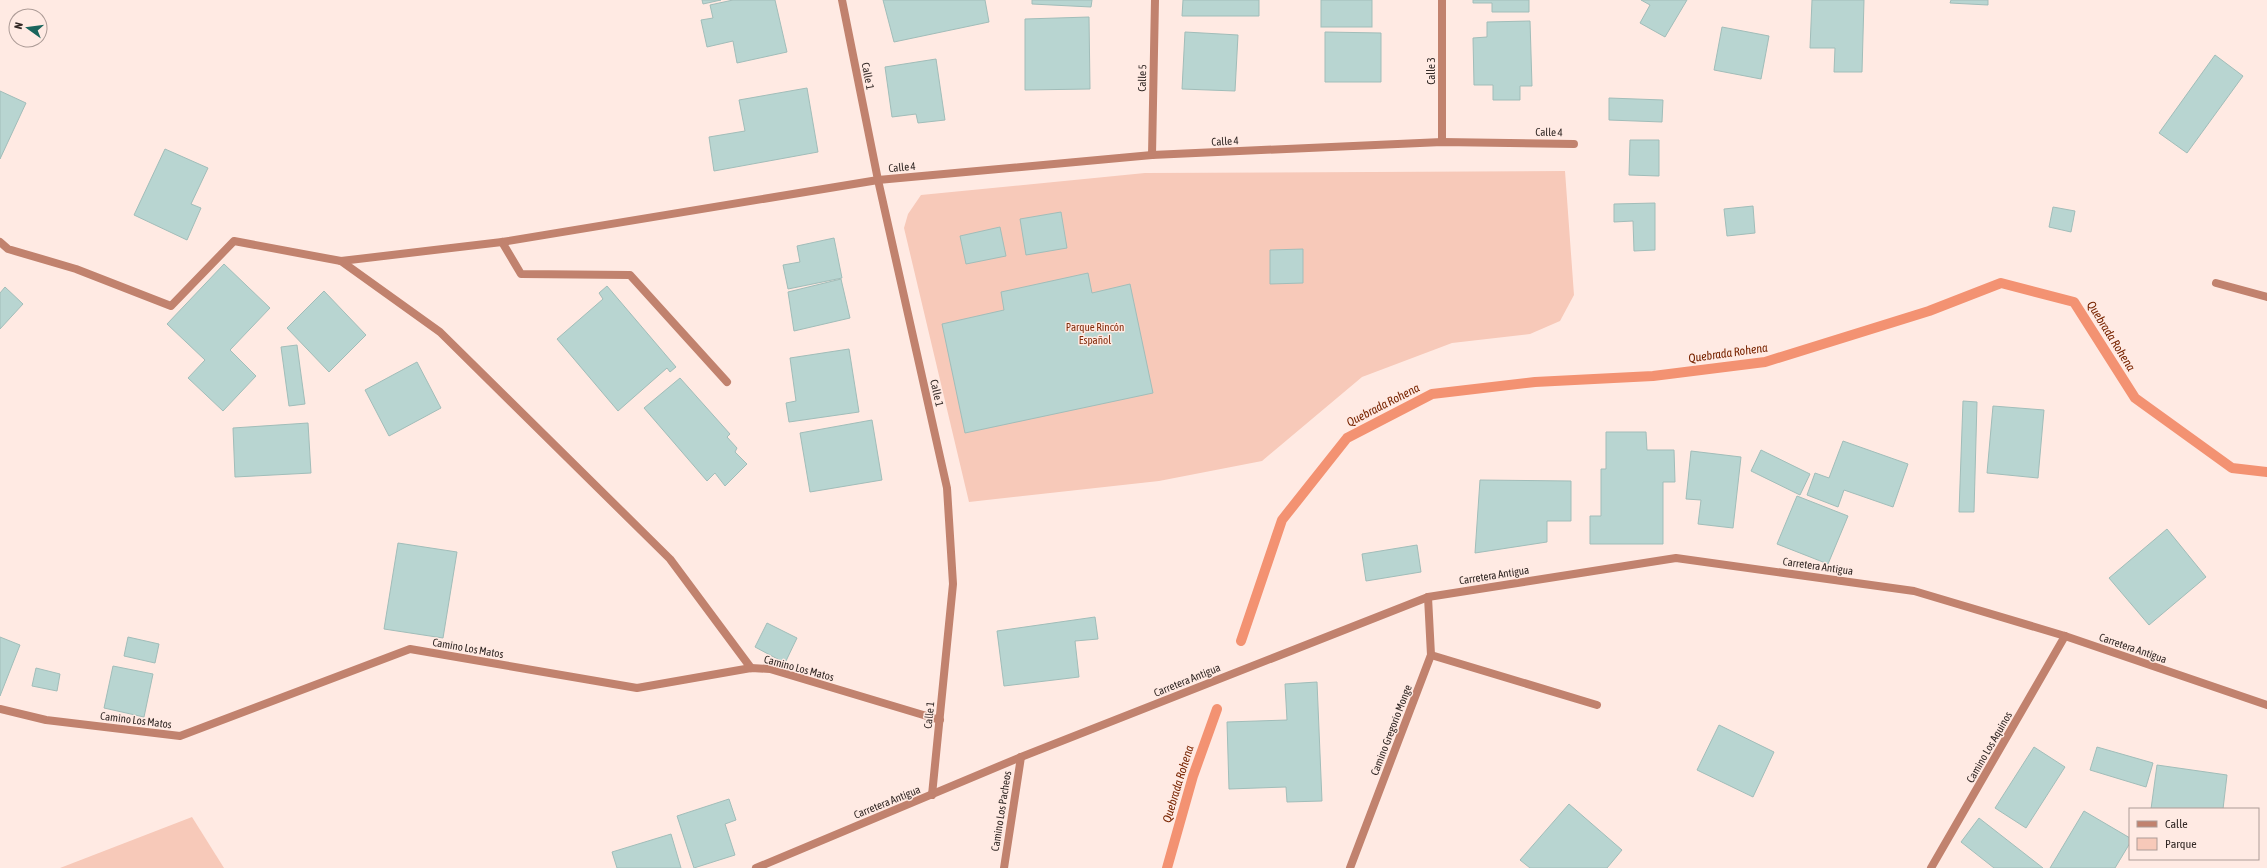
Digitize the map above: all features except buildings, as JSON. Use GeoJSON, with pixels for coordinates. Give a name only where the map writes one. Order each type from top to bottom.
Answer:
{"type":"FeatureCollection","features":[{"type":"Feature","properties":{"kind":"street","name":"Calle 1"},"geometry":{"type":"LineString","coordinates":[[842,0],[878,180],[947,488],[953,584],[932,795]]}},
{"type":"Feature","properties":{"kind":"street","name":"Calle 5"},"geometry":{"type":"LineString","coordinates":[[1152,156],[1155,0]]}},
{"type":"Feature","properties":{"kind":"street","name":"Calle 3"},"geometry":{"type":"LineString","coordinates":[[1442,0],[1442,142]]}},
{"type":"Feature","properties":{"kind":"street","name":"Calle 4"},"geometry":{"type":"LineString","coordinates":[[341,261],[502,242],[878,180],[1152,156],[1442,142],[1574,144]]}},
{"type":"Feature","properties":{"kind":"street"},"geometry":{"type":"LineString","coordinates":[[0,242],[8,249],[76,269],[171,306],[234,241],[341,261],[440,332],[670,559],[752,668]]}},
{"type":"Feature","properties":{"kind":"street"},"geometry":{"type":"LineString","coordinates":[[502,242],[521,274],[630,275],[727,382]]}},
{"type":"Feature","properties":{"kind":"street"},"geometry":{"type":"LineString","coordinates":[[2216,283],[2267,296]]}},
{"type":"Feature","properties":{"kind":"street","name":"Carretera Antigua"},"geometry":{"type":"LineString","coordinates":[[756,868],[1021,758],[1428,597],[1676,558],[1914,591],[2065,636],[2267,705]]}},
{"type":"Feature","properties":{"kind":"street","name":"Camino Gregorio Monge"},"geometry":{"type":"LineString","coordinates":[[1350,868],[1431,655],[1428,597]]}},
{"type":"Feature","properties":{"kind":"street","name":"Camino Los Aquinos"},"geometry":{"type":"LineString","coordinates":[[1931,868],[2065,636]]}},
{"type":"Feature","properties":{"kind":"street","name":"Camino Los Matos"},"geometry":{"type":"LineString","coordinates":[[0,709],[46,720],[180,736],[410,649],[637,688],[752,668],[770,670],[940,720]]}},
{"type":"Feature","properties":{"kind":"street"},"geometry":{"type":"LineString","coordinates":[[1431,655],[1597,705]]}},
{"type":"Feature","properties":{"kind":"street","name":"Camino Los Pacheos"},"geometry":{"type":"LineString","coordinates":[[1004,868],[1021,758]]}},
{"type":"Feature","properties":{"kind":"green space","name":"Parque Rincón Español"},"geometry":{"type":"Polygon","coordinates":[[[1565,171],[1574,295],[1560,321],[1530,334],[1452,343],[1362,377],[1262,461],[1159,481],[969,502],[904,228],[908,214],[921,195],[1145,173],[1565,171]]]}},
{"type":"Feature","properties":{"kind":"green space"},"geometry":{"type":"Polygon","coordinates":[[[192,817],[224,868],[60,868],[192,817]]]}},
{"type":"Feature","properties":{"kind":"waterway","name":"Quebrada Rohena"},"geometry":{"type":"LineString","coordinates":[[1241,641],[1282,520],[1347,438],[1432,394],[1535,382],[1653,376],[1765,362],[1929,311],[2001,283],[2074,302],[2135,398],[2232,468],[2267,472]]}},
{"type":"Feature","properties":{"kind":"waterway","name":"Quebrada Rohena"},"geometry":{"type":"LineString","coordinates":[[1167,868],[1193,776],[1217,709]]}}]}
